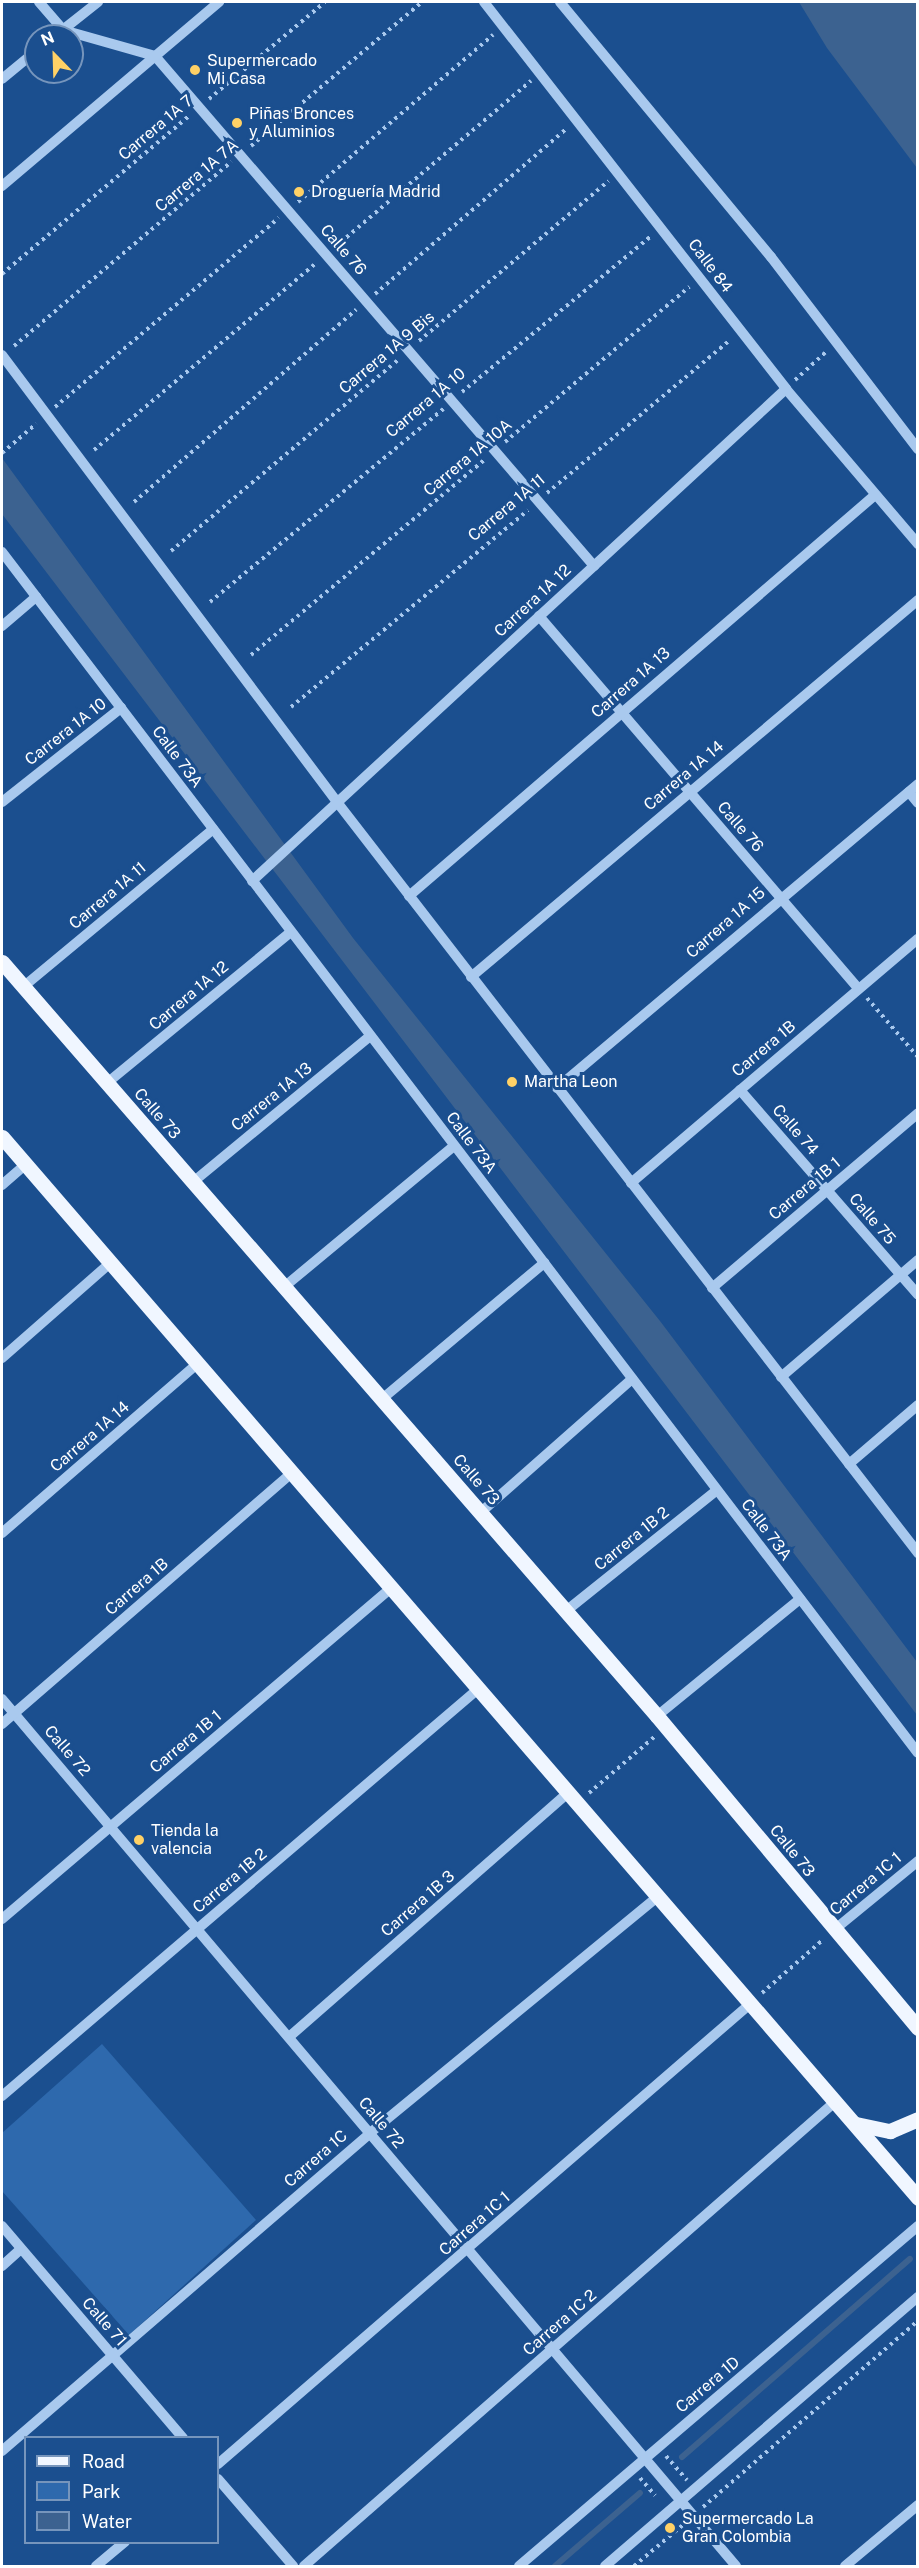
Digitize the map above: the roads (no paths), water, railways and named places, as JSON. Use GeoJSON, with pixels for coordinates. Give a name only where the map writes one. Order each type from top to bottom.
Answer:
{"type":"FeatureCollection","features":[{"type":"Feature","properties":{"kind":"main road","name":"Calle 73"},"geometry":{"type":"LineString","coordinates":[[2,962],[662,1721],[918,2028]]}},
{"type":"Feature","properties":{"kind":"main road"},"geometry":{"type":"LineString","coordinates":[[2,1137],[918,2198]]}},
{"type":"Feature","properties":{"kind":"main road"},"geometry":{"type":"LineString","coordinates":[[840,2108],[860,2127],[880,2132],[918,2119]]}},
{"type":"Feature","properties":{"kind":"street"},"geometry":{"type":"LineString","coordinates":[[39,2],[53,24]]}},
{"type":"Feature","properties":{"kind":"street"},"geometry":{"type":"LineString","coordinates":[[70,24],[98,2]]}},
{"type":"Feature","properties":{"kind":"street"},"geometry":{"type":"LineString","coordinates":[[2,186],[219,2]]}},
{"type":"Feature","properties":{"kind":"street","name":"Calle 84"},"geometry":{"type":"LineString","coordinates":[[484,2],[786,389],[918,544]]}},
{"type":"Feature","properties":{"kind":"street"},"geometry":{"type":"LineString","coordinates":[[561,2],[771,257],[835,344],[918,449]]}},
{"type":"Feature","properties":{"kind":"street"},"geometry":{"type":"LineString","coordinates":[[84,39],[155,56]]}},
{"type":"Feature","properties":{"kind":"street","name":"Calle 76"},"geometry":{"type":"LineString","coordinates":[[155,56],[201,106],[594,566]]}},
{"type":"Feature","properties":{"kind":"street"},"geometry":{"type":"LineString","coordinates":[[2,79],[24,61]]}},
{"type":"Feature","properties":{"kind":"street"},"geometry":{"type":"LineString","coordinates":[[2,355],[336,802],[918,1553]]}},
{"type":"Feature","properties":{"kind":"street","name":"Carrera 1A 12"},"geometry":{"type":"LineString","coordinates":[[256,877],[786,389]]}},
{"type":"Feature","properties":{"kind":"street","name":"Carrera 1A 13"},"geometry":{"type":"LineString","coordinates":[[409,896],[621,711],[875,495]]}},
{"type":"Feature","properties":{"kind":"street","name":"Calle 73A"},"geometry":{"type":"LineString","coordinates":[[2,552],[213,829],[256,877],[291,932],[918,1753]]}},
{"type":"Feature","properties":{"kind":"street"},"geometry":{"type":"LineString","coordinates":[[2,626],[36,597]]}},
{"type":"Feature","properties":{"kind":"street","name":"Carrera 1A 14"},"geometry":{"type":"LineString","coordinates":[[471,977],[918,600]]}},
{"type":"Feature","properties":{"kind":"street","name":"Calle 76"},"geometry":{"type":"LineString","coordinates":[[539,616],[859,989]]}},
{"type":"Feature","properties":{"kind":"street","name":"Carrera 1A 10"},"geometry":{"type":"LineString","coordinates":[[2,802],[121,708]]}},
{"type":"Feature","properties":{"kind":"street","name":"Carrera 1A 15"},"geometry":{"type":"LineString","coordinates":[[557,1088],[780,897],[918,784]]}},
{"type":"Feature","properties":{"kind":"street"},"geometry":{"type":"LineString","coordinates":[[909,792],[918,802]]}},
{"type":"Feature","properties":{"kind":"street","name":"Carrera 1A 11"},"geometry":{"type":"LineString","coordinates":[[23,987],[213,829]]}},
{"type":"Feature","properties":{"kind":"street","name":"Carrera 1A 12"},"geometry":{"type":"LineString","coordinates":[[107,1083],[291,932]]}},
{"type":"Feature","properties":{"kind":"street","name":"Carrera 1B"},"geometry":{"type":"LineString","coordinates":[[631,1183],[918,939]]}},
{"type":"Feature","properties":{"kind":"street","name":"Carrera 1A 13"},"geometry":{"type":"LineString","coordinates":[[193,1182],[370,1036]]}},
{"type":"Feature","properties":{"kind":"street","name":"Calle 74"},"geometry":{"type":"LineString","coordinates":[[740,1090],[827,1190]]}},
{"type":"Feature","properties":{"kind":"street","name":"Carrera 1B 1"},"geometry":{"type":"LineString","coordinates":[[712,1288],[918,1113]]}},
{"type":"Feature","properties":{"kind":"street"},"geometry":{"type":"LineString","coordinates":[[284,1287],[454,1146]]}},
{"type":"Feature","properties":{"kind":"street"},"geometry":{"type":"LineString","coordinates":[[2,1185],[25,1165]]}},
{"type":"Feature","properties":{"kind":"street","name":"Calle 75"},"geometry":{"type":"LineString","coordinates":[[827,1190],[918,1295]]}},
{"type":"Feature","properties":{"kind":"street"},"geometry":{"type":"LineString","coordinates":[[781,1377],[918,1260]]}},
{"type":"Feature","properties":{"kind":"street"},"geometry":{"type":"LineString","coordinates":[[2,1358],[110,1263]]}},
{"type":"Feature","properties":{"kind":"street"},"geometry":{"type":"LineString","coordinates":[[382,1399],[544,1263]]}},
{"type":"Feature","properties":{"kind":"street","name":"Carrera 1A 14"},"geometry":{"type":"LineString","coordinates":[[2,1533],[197,1364]]}},
{"type":"Feature","properties":{"kind":"street"},"geometry":{"type":"LineString","coordinates":[[480,1513],[632,1379]]}},
{"type":"Feature","properties":{"kind":"street"},"geometry":{"type":"LineString","coordinates":[[849,1464],[918,1405]]}},
{"type":"Feature","properties":{"kind":"street","name":"Carrera 1B"},"geometry":{"type":"LineString","coordinates":[[2,1724],[292,1473]]}},
{"type":"Feature","properties":{"kind":"street","name":"Carrera 1B 2"},"geometry":{"type":"LineString","coordinates":[[566,1611],[717,1490]]}},
{"type":"Feature","properties":{"kind":"street","name":"Carrera 1B 1"},"geometry":{"type":"LineString","coordinates":[[2,1919],[391,1588]]}},
{"type":"Feature","properties":{"kind":"street"},"geometry":{"type":"LineString","coordinates":[[662,1721],[800,1599]]}},
{"type":"Feature","properties":{"kind":"street","name":"Carrera 1B 2"},"geometry":{"type":"LineString","coordinates":[[2,2096],[478,1689]]}},
{"type":"Feature","properties":{"kind":"street","name":"Calle 72"},"geometry":{"type":"LineString","coordinates":[[2,1699],[736,2566]]}},
{"type":"Feature","properties":{"kind":"street","name":"Carrera 1B 3"},"geometry":{"type":"LineString","coordinates":[[289,2037],[572,1798]]}},
{"type":"Feature","properties":{"kind":"street","name":"Carrera 1C 1"},"geometry":{"type":"LineString","coordinates":[[834,1930],[918,1862]]}},
{"type":"Feature","properties":{"kind":"street","name":"Carrera 1C"},"geometry":{"type":"LineString","coordinates":[[2,2451],[370,2133],[657,1897]]}},
{"type":"Feature","properties":{"kind":"street","name":"Carrera 1C 1"},"geometry":{"type":"LineString","coordinates":[[219,2463],[750,2004]]}},
{"type":"Feature","properties":{"kind":"street","name":"Carrera 1C 2"},"geometry":{"type":"LineString","coordinates":[[304,2566],[553,2349],[840,2108]]}},
{"type":"Feature","properties":{"kind":"street","name":"Calle 71"},"geometry":{"type":"LineString","coordinates":[[2,2226],[181,2436]]}},
{"type":"Feature","properties":{"kind":"street","name":"Carrera 1D"},"geometry":{"type":"LineString","coordinates":[[519,2566],[918,2226]]}},
{"type":"Feature","properties":{"kind":"street"},"geometry":{"type":"LineString","coordinates":[[2,2266],[21,2249]]}},
{"type":"Feature","properties":{"kind":"street"},"geometry":{"type":"LineString","coordinates":[[605,2566],[918,2297]]}},
{"type":"Feature","properties":{"kind":"street"},"geometry":{"type":"LineString","coordinates":[[219,2480],[293,2566]]}},
{"type":"Feature","properties":{"kind":"street"},"geometry":{"type":"LineString","coordinates":[[845,2566],[918,2505]]}},
{"type":"Feature","properties":{"kind":"street"},"geometry":{"type":"LineString","coordinates":[[96,2566],[123,2544]]}},
{"type":"Feature","properties":{"kind":"water"},"geometry":{"type":"Polygon","coordinates":[[[799,2],[917,2],[917,168],[827,48],[799,2]]]}},
{"type":"Feature","properties":{"kind":"water"},"geometry":{"type":"Polygon","coordinates":[[[2,458],[353,938],[660,1321],[917,1662],[917,1715],[2,514],[2,458]]]}},
{"type":"Feature","properties":{"kind":"waterway"},"geometry":{"type":"LineString","coordinates":[[682,2457],[910,2259]]}},
{"type":"Feature","properties":{"kind":"waterway"},"geometry":{"type":"LineString","coordinates":[[555,2566],[640,2493]]}},
{"type":"Feature","properties":{"kind":"place","name":"Supermercado Mi Casa"},"geometry":{"type":"Point","coordinates":[195,70]}},
{"type":"Feature","properties":{"kind":"place","name":"Piñas Bronces y Aluminios"},"geometry":{"type":"Point","coordinates":[237,123]}},
{"type":"Feature","properties":{"kind":"place","name":"Droguería Madrid"},"geometry":{"type":"Point","coordinates":[299,192]}},
{"type":"Feature","properties":{"kind":"place","name":"Martha Leon"},"geometry":{"type":"Point","coordinates":[512,1082]}},
{"type":"Feature","properties":{"kind":"place","name":"Tienda la valencia"},"geometry":{"type":"Point","coordinates":[139,1840]}},
{"type":"Feature","properties":{"kind":"place","name":"Supermercado La Gran Colombia"},"geometry":{"type":"Point","coordinates":[670,2528]}}]}
